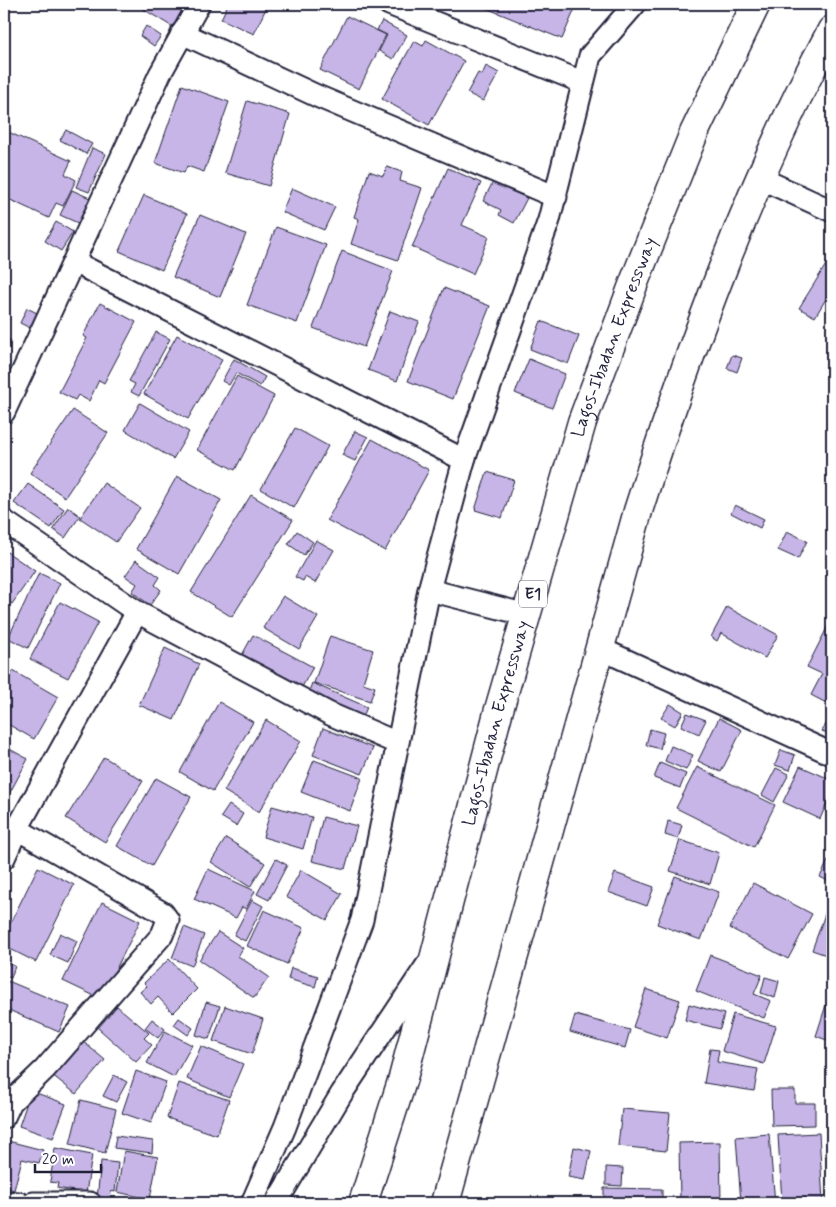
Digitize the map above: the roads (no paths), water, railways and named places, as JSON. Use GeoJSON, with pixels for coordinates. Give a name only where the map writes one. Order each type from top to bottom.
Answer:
{"type":"FeatureCollection","features":[{"type":"Feature","properties":{"kind":"highway","name":"Lagos-Ibadan Expressway"},"geometry":{"type":"LineString","coordinates":[[363,1203],[403,1078],[498,713],[582,422],[635,280],[694,134],[756,4]]}},
{"type":"Feature","properties":{"kind":"highway"},"geometry":{"type":"LineString","coordinates":[[445,1203],[638,511],[665,426],[760,178],[832,30]]}},
{"type":"Feature","properties":{"kind":"street"},"geometry":{"type":"LineString","coordinates":[[4,412],[160,74],[199,4]]}},
{"type":"Feature","properties":{"kind":"street"},"geometry":{"type":"LineString","coordinates":[[389,4],[582,82]]}},
{"type":"Feature","properties":{"kind":"street"},"geometry":{"type":"LineString","coordinates":[[252,1203],[285,1127],[362,920],[429,590],[464,460],[556,197],[582,82],[590,56],[635,4]]}},
{"type":"Feature","properties":{"kind":"street"},"geometry":{"type":"LineString","coordinates":[[182,32],[317,96],[556,197]]}},
{"type":"Feature","properties":{"kind":"street"},"geometry":{"type":"LineString","coordinates":[[760,178],[832,211]]}},
{"type":"Feature","properties":{"kind":"street"},"geometry":{"type":"LineString","coordinates":[[74,262],[464,460]]}},
{"type":"Feature","properties":{"kind":"street"},"geometry":{"type":"LineString","coordinates":[[4,521],[138,612],[330,714],[397,743]]}},
{"type":"Feature","properties":{"kind":"street"},"geometry":{"type":"LineString","coordinates":[[429,590],[527,615]]}},
{"type":"Feature","properties":{"kind":"street"},"geometry":{"type":"LineString","coordinates":[[4,858],[17,828],[138,612]]}},
{"type":"Feature","properties":{"kind":"street"},"geometry":{"type":"LineString","coordinates":[[601,649],[832,754]]}},
{"type":"Feature","properties":{"kind":"street"},"geometry":{"type":"LineString","coordinates":[[4,1117],[12,1102],[45,1069],[162,935],[168,920],[163,913],[17,828]]}},
{"type":"Feature","properties":{"kind":"street"},"geometry":{"type":"LineString","coordinates":[[276,1203],[342,1094],[436,953]]}},
{"type":"Feature","properties":{"kind":"street"},"geometry":{"type":"LineString","coordinates":[[4,1202],[20,1203]]}},
{"type":"Feature","properties":{"kind":"street"},"geometry":{"type":"LineString","coordinates":[[33,1203],[90,1203]]}}]}
